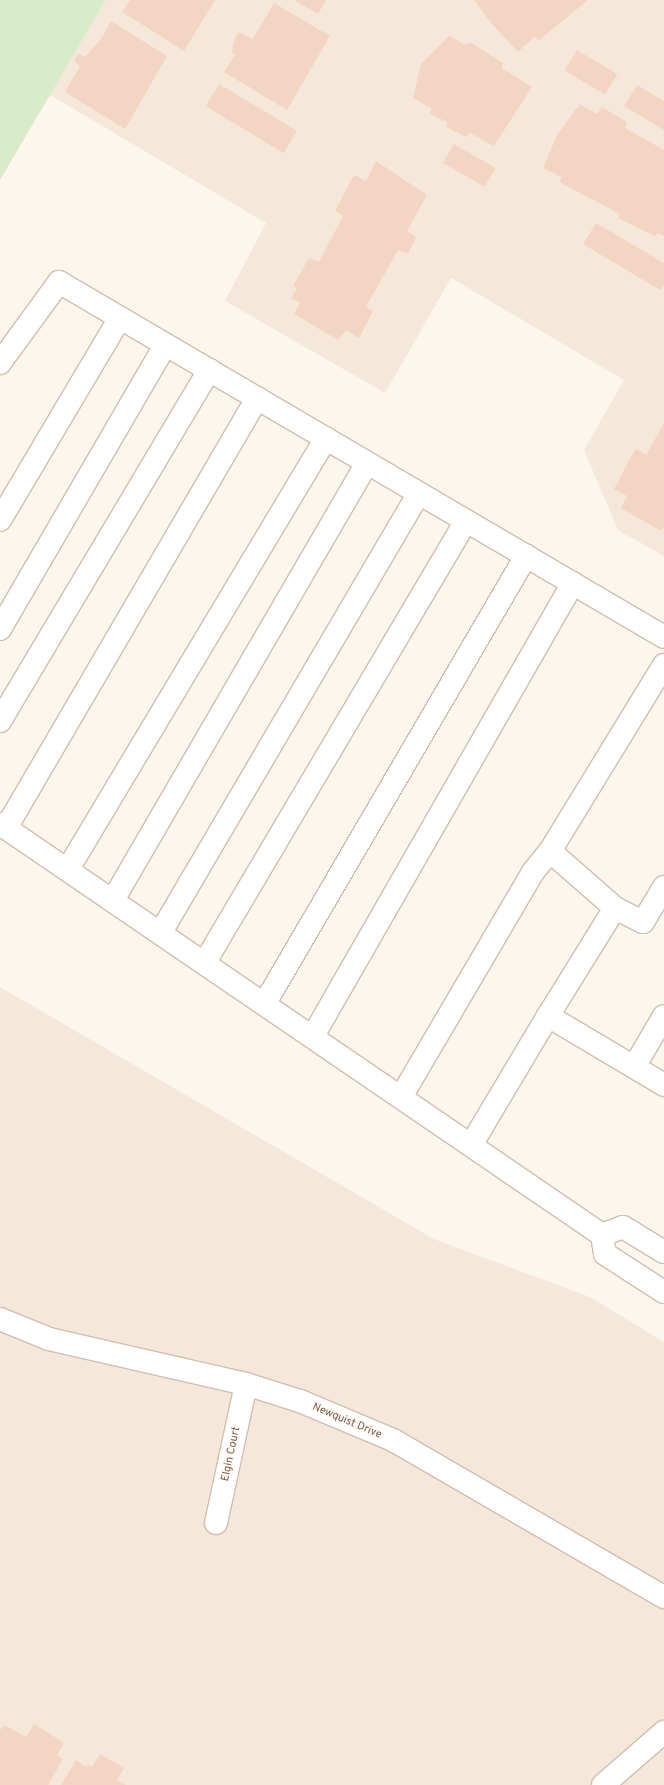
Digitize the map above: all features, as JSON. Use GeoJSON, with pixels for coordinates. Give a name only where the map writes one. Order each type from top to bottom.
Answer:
{"type":"FeatureCollection","features":[{"type":"Feature","properties":{"kind":"street"},"geometry":{"type":"LineString","coordinates":[[0,363],[59,282],[664,637]]}},
{"type":"Feature","properties":{"kind":"street"},"geometry":{"type":"LineString","coordinates":[[0,520],[120,318]]}},
{"type":"Feature","properties":{"kind":"street"},"geometry":{"type":"LineString","coordinates":[[0,629],[165,344]]}},
{"type":"Feature","properties":{"kind":"street"},"geometry":{"type":"LineString","coordinates":[[0,721],[209,370]]}},
{"type":"Feature","properties":{"kind":"street"},"geometry":{"type":"LineString","coordinates":[[258,398],[3,826],[205,962],[602,1235],[605,1254],[664,1292]]}},
{"type":"Feature","properties":{"kind":"street"},"geometry":{"type":"LineString","coordinates":[[68,869],[326,438]]}},
{"type":"Feature","properties":{"kind":"street"},"geometry":{"type":"LineString","coordinates":[[113,900],[367,463]]}},
{"type":"Feature","properties":{"kind":"street"},"geometry":{"type":"LineString","coordinates":[[161,932],[418,493]]}},
{"type":"Feature","properties":{"kind":"street"},"geometry":{"type":"LineString","coordinates":[[205,962],[466,520]]}},
{"type":"Feature","properties":{"kind":"street"},"geometry":{"type":"LineString","coordinates":[[265,1003],[526,556]]}},
{"type":"Feature","properties":{"kind":"street"},"geometry":{"type":"LineString","coordinates":[[313,1036],[573,584]]}},
{"type":"Feature","properties":{"kind":"street"},"geometry":{"type":"LineString","coordinates":[[401,1097],[533,872],[550,851],[664,665]]}},
{"type":"Feature","properties":{"kind":"street"},"geometry":{"type":"LineString","coordinates":[[550,851],[615,908],[643,922],[664,887]]}},
{"type":"Feature","properties":{"kind":"street"},"geometry":{"type":"LineString","coordinates":[[471,1145],[615,908]]}},
{"type":"Feature","properties":{"kind":"street"},"geometry":{"type":"LineString","coordinates":[[548,1016],[664,1085]]}},
{"type":"Feature","properties":{"kind":"street"},"geometry":{"type":"LineString","coordinates":[[634,1067],[664,1016]]}},
{"type":"Feature","properties":{"kind":"street"},"geometry":{"type":"LineString","coordinates":[[602,1235],[623,1227],[664,1252]]}},
{"type":"Feature","properties":{"kind":"street","name":"Newquist Drive"},"geometry":{"type":"LineString","coordinates":[[0,1319],[49,1339],[246,1384],[300,1401],[393,1440],[664,1597]]}},
{"type":"Feature","properties":{"kind":"street","name":"Elgin Court"},"geometry":{"type":"LineString","coordinates":[[216,1523],[246,1384]]}},
{"type":"Feature","properties":{"kind":"street"},"geometry":{"type":"LineString","coordinates":[[603,1785],[664,1732]]}},
{"type":"Feature","properties":{"kind":"shaded area"},"geometry":{"type":"Polygon","coordinates":[[[106,0],[664,0],[664,556],[618,530],[584,450],[624,380],[451,278],[385,393],[225,301],[266,223],[50,95],[106,0]]]}},
{"type":"Feature","properties":{"kind":"shaded area"},"geometry":{"type":"Polygon","coordinates":[[[0,987],[434,1239],[590,1297],[664,1342],[664,1785],[0,1785],[0,987]]]}},
{"type":"Feature","properties":{"kind":"green space"},"geometry":{"type":"Polygon","coordinates":[[[0,0],[106,0],[0,180],[0,0]]]}},
{"type":"Feature","properties":{"kind":"building"},"geometry":{"type":"Polygon","coordinates":[[[130,0],[215,0],[184,51],[122,12],[130,0]]]}},
{"type":"Feature","properties":{"kind":"building"},"geometry":{"type":"Polygon","coordinates":[[[294,0],[326,0],[318,14],[294,0]]]}},
{"type":"Feature","properties":{"kind":"building"},"geometry":{"type":"Polygon","coordinates":[[[474,0],[588,0],[538,41],[535,36],[518,52],[491,23],[474,0]]]}},
{"type":"Feature","properties":{"kind":"building"},"geometry":{"type":"Polygon","coordinates":[[[274,3],[330,36],[287,110],[224,72],[235,55],[232,53],[234,40],[239,32],[253,39],[274,3]]]}},
{"type":"Feature","properties":{"kind":"building"},"geometry":{"type":"Polygon","coordinates":[[[111,21],[167,56],[125,129],[65,92],[80,66],[74,61],[78,54],[85,57],[101,39],[111,21]]]}},
{"type":"Feature","properties":{"kind":"building"},"geometry":{"type":"Polygon","coordinates":[[[449,36],[466,45],[470,42],[503,63],[502,68],[532,87],[494,146],[470,133],[466,137],[446,127],[447,122],[430,114],[431,108],[413,98],[421,64],[449,36]]]}},
{"type":"Feature","properties":{"kind":"building"},"geometry":{"type":"Polygon","coordinates":[[[577,50],[617,74],[605,95],[565,71],[577,50]]]}},
{"type":"Feature","properties":{"kind":"building"},"geometry":{"type":"Polygon","coordinates":[[[219,84],[297,131],[284,153],[206,106],[219,84]]]}},
{"type":"Feature","properties":{"kind":"building"},"geometry":{"type":"Polygon","coordinates":[[[637,85],[664,101],[664,130],[624,106],[637,85]]]}},
{"type":"Feature","properties":{"kind":"building"},"geometry":{"type":"Polygon","coordinates":[[[580,104],[597,114],[602,107],[627,122],[625,128],[664,150],[664,236],[658,233],[655,236],[618,218],[620,214],[559,182],[562,177],[543,168],[557,135],[580,104]]]}},
{"type":"Feature","properties":{"kind":"building"},"geometry":{"type":"Polygon","coordinates":[[[454,144],[496,168],[485,187],[443,163],[454,144]]]}},
{"type":"Feature","properties":{"kind":"building"},"geometry":{"type":"Polygon","coordinates":[[[376,161],[427,195],[407,231],[416,237],[408,254],[398,250],[366,307],[373,311],[359,338],[346,330],[338,340],[294,314],[300,303],[291,298],[297,288],[293,286],[309,258],[319,262],[343,216],[335,211],[354,175],[366,181],[376,161]]]}},
{"type":"Feature","properties":{"kind":"building"},"geometry":{"type":"Polygon","coordinates":[[[596,223],[664,263],[664,284],[660,290],[583,244],[596,223]]]}},
{"type":"Feature","properties":{"kind":"building"},"geometry":{"type":"Polygon","coordinates":[[[664,423],[664,526],[661,531],[621,508],[627,496],[614,489],[634,451],[637,449],[646,455],[664,423]]]}},
{"type":"Feature","properties":{"kind":"building"},"geometry":{"type":"Polygon","coordinates":[[[34,1724],[64,1743],[57,1755],[63,1759],[48,1785],[0,1785],[0,1730],[4,1725],[26,1737],[34,1724]]]}},
{"type":"Feature","properties":{"kind":"building"},"geometry":{"type":"Polygon","coordinates":[[[100,1754],[124,1768],[117,1780],[126,1785],[61,1785],[76,1760],[86,1767],[88,1764],[92,1767],[100,1754]]]}}]}
